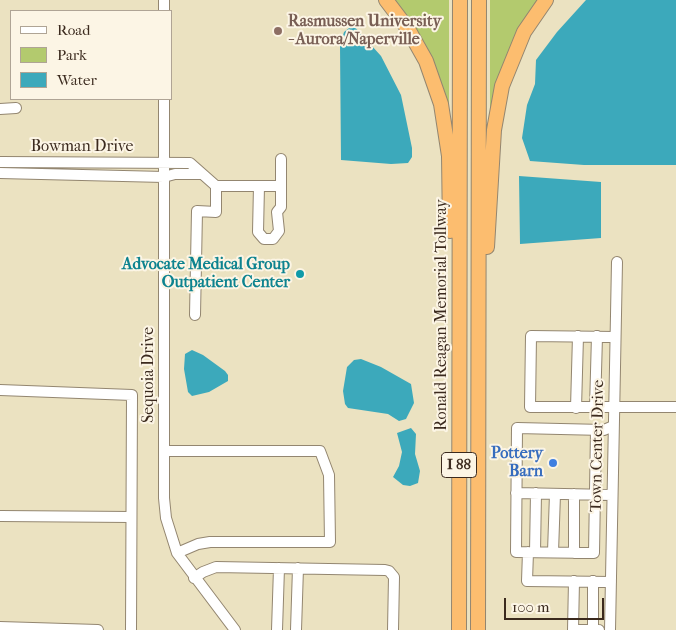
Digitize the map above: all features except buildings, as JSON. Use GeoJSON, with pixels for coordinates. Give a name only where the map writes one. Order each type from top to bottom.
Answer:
{"type":"FeatureCollection","features":[{"type":"Feature","properties":{"kind":"highway"},"geometry":{"type":"LineString","coordinates":[[386,0],[408,29],[426,61],[441,104],[448,156],[451,254],[459,300]]}},
{"type":"Feature","properties":{"kind":"highway","name":"Ronald Reagan Memorial Tollway"},"geometry":{"type":"LineString","coordinates":[[459,630],[460,0]]}},
{"type":"Feature","properties":{"kind":"highway","name":"I 88"},"geometry":{"type":"LineString","coordinates":[[478,630],[479,0]]}},
{"type":"Feature","properties":{"kind":"highway"},"geometry":{"type":"LineString","coordinates":[[478,276],[487,254],[494,130],[502,86],[521,38],[546,0]]}},
{"type":"Feature","properties":{"kind":"street","name":"Sequoia Drive"},"geometry":{"type":"LineString","coordinates":[[164,100],[164,451],[166,518],[177,553],[235,630]]}},
{"type":"Feature","properties":{"kind":"street"},"geometry":{"type":"LineString","coordinates":[[0,108],[16,108]]}},
{"type":"Feature","properties":{"kind":"street"},"geometry":{"type":"LineString","coordinates":[[259,186],[258,232],[260,236],[268,239],[277,236],[277,212],[281,207],[281,159]]}},
{"type":"Feature","properties":{"kind":"street","name":"Bowman Drive"},"geometry":{"type":"LineString","coordinates":[[0,162],[190,163],[216,186]]}},
{"type":"Feature","properties":{"kind":"street","name":"Bowman Drive"},"geometry":{"type":"LineString","coordinates":[[0,174],[164,177],[175,174],[201,174]]}},
{"type":"Feature","properties":{"kind":"street"},"geometry":{"type":"LineString","coordinates":[[195,315],[197,211],[216,212],[216,186],[281,186]]}},
{"type":"Feature","properties":{"kind":"street"},"geometry":{"type":"LineString","coordinates":[[258,212],[277,212]]}},
{"type":"Feature","properties":{"kind":"street","name":"Town Center Drive"},"geometry":{"type":"LineString","coordinates":[[610,630],[617,262]]}},
{"type":"Feature","properties":{"kind":"street"},"geometry":{"type":"LineString","coordinates":[[615,336],[532,336],[530,407],[676,408]]}},
{"type":"Feature","properties":{"kind":"street"},"geometry":{"type":"LineString","coordinates":[[576,408],[578,336]]}},
{"type":"Feature","properties":{"kind":"street"},"geometry":{"type":"LineString","coordinates":[[595,408],[597,336]]}},
{"type":"Feature","properties":{"kind":"street"},"geometry":{"type":"LineString","coordinates":[[0,390],[132,395],[131,630]]}},
{"type":"Feature","properties":{"kind":"street"},"geometry":{"type":"LineString","coordinates":[[596,430],[594,553],[516,552],[517,428],[604,430],[613,426]]}},
{"type":"Feature","properties":{"kind":"street"},"geometry":{"type":"LineString","coordinates":[[164,451],[320,451],[329,475],[330,542],[210,542],[198,544],[177,553]]}},
{"type":"Feature","properties":{"kind":"street"},"geometry":{"type":"LineString","coordinates":[[516,493],[612,495]]}},
{"type":"Feature","properties":{"kind":"street"},"geometry":{"type":"LineString","coordinates":[[536,493],[528,581],[611,582]]}},
{"type":"Feature","properties":{"kind":"street"},"geometry":{"type":"LineString","coordinates":[[553,552],[555,494]]}},
{"type":"Feature","properties":{"kind":"street"},"geometry":{"type":"LineString","coordinates":[[574,494],[574,552]]}},
{"type":"Feature","properties":{"kind":"street"},"geometry":{"type":"LineString","coordinates":[[0,516],[132,516]]}},
{"type":"Feature","properties":{"kind":"street"},"geometry":{"type":"LineString","coordinates":[[194,578],[216,567],[389,571],[394,577],[393,630]]}},
{"type":"Feature","properties":{"kind":"street"},"geometry":{"type":"LineString","coordinates":[[277,630],[279,568]]}},
{"type":"Feature","properties":{"kind":"street"},"geometry":{"type":"LineString","coordinates":[[296,630],[298,568]]}},
{"type":"Feature","properties":{"kind":"street"},"geometry":{"type":"LineString","coordinates":[[574,581],[573,630],[599,630]]}},
{"type":"Feature","properties":{"kind":"street"},"geometry":{"type":"LineString","coordinates":[[593,581],[593,630]]}},
{"type":"Feature","properties":{"kind":"street"},"geometry":{"type":"LineString","coordinates":[[0,627],[98,630]]}},
{"type":"Feature","properties":{"kind":"green space"},"geometry":{"type":"Polygon","coordinates":[[[393,0],[449,0],[449,119],[393,0]]]}},
{"type":"Feature","properties":{"kind":"green space"},"geometry":{"type":"Polygon","coordinates":[[[490,0],[539,0],[506,57],[490,120],[490,0]]]}},
{"type":"Feature","properties":{"kind":"water"},"geometry":{"type":"Polygon","coordinates":[[[586,0],[676,0],[676,165],[584,165],[530,161],[522,138],[527,105],[535,84],[536,60],[557,32],[586,0]]]}},
{"type":"Feature","properties":{"kind":"water"},"geometry":{"type":"Polygon","coordinates":[[[353,25],[381,56],[401,95],[412,148],[412,157],[408,163],[391,164],[341,160],[340,46],[344,32],[353,25]]]}},
{"type":"Feature","properties":{"kind":"water"},"geometry":{"type":"Polygon","coordinates":[[[519,176],[601,182],[601,238],[520,244],[519,176]]]}},
{"type":"Feature","properties":{"kind":"water"},"geometry":{"type":"Polygon","coordinates":[[[192,350],[203,355],[225,371],[228,375],[228,381],[209,392],[192,396],[188,392],[184,369],[185,354],[192,350]]]}},
{"type":"Feature","properties":{"kind":"water"},"geometry":{"type":"Polygon","coordinates":[[[361,359],[381,367],[411,384],[414,403],[406,419],[399,421],[388,414],[348,408],[345,404],[343,391],[347,367],[354,360],[361,359]]]}},
{"type":"Feature","properties":{"kind":"water"},"geometry":{"type":"Polygon","coordinates":[[[411,428],[416,434],[415,454],[420,471],[418,483],[410,486],[403,485],[393,477],[399,466],[402,452],[397,433],[411,428]]]}},
{"type":"Feature","properties":{"kind":"place","name":"Rasmussen University - Aurora/Naperville"},"geometry":{"type":"Point","coordinates":[278,31]}},
{"type":"Feature","properties":{"kind":"place","name":"Advocate Medical Group Outpatient Center"},"geometry":{"type":"Point","coordinates":[300,274]}},
{"type":"Feature","properties":{"kind":"place","name":"Pottery Barn"},"geometry":{"type":"Point","coordinates":[553,463]}}]}
